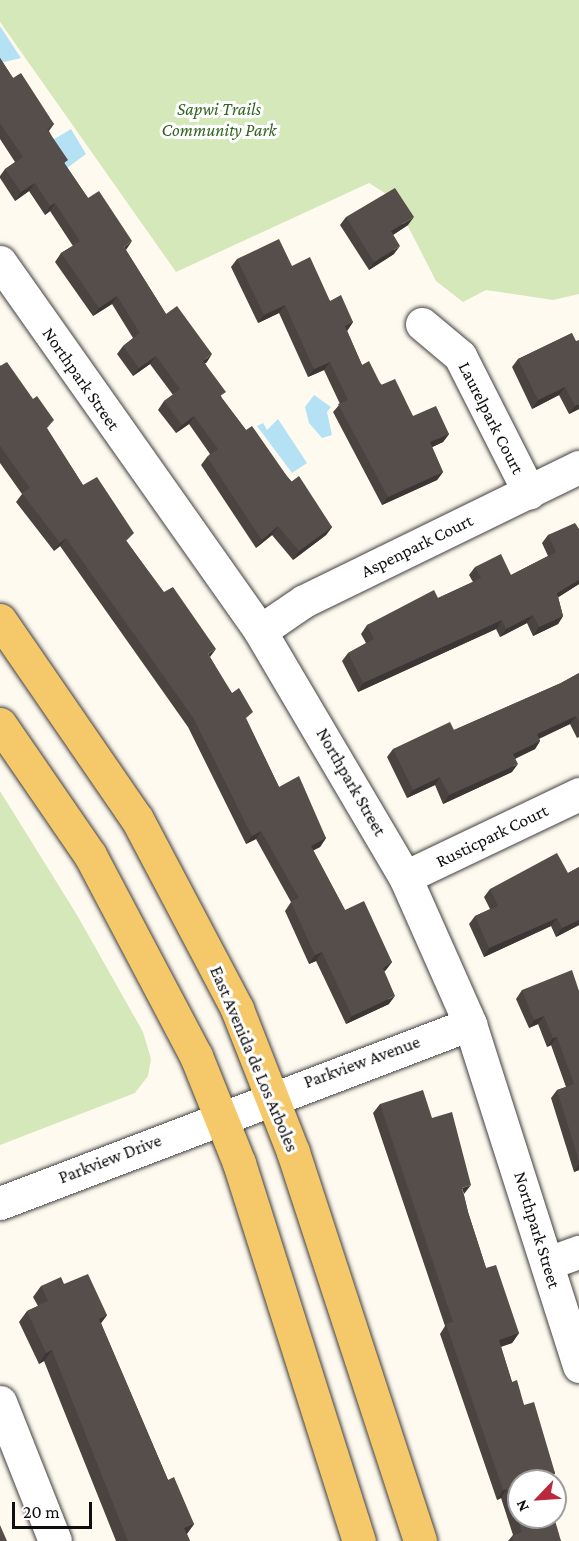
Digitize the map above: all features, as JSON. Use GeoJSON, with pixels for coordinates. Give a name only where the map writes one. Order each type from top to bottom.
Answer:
{"type":"FeatureCollection","features":[{"type":"Feature","properties":{"kind":"main road","name":"East Avenida de Los Arboles"},"geometry":{"type":"LineString","coordinates":[[0,620],[93,750],[175,886],[273,1096],[420,1541]]}},
{"type":"Feature","properties":{"kind":"main road"},"geometry":{"type":"LineString","coordinates":[[0,724],[134,930],[221,1117],[359,1541]]}},
{"type":"Feature","properties":{"kind":"street","name":"Northpark Street"},"geometry":{"type":"LineString","coordinates":[[0,262],[260,631],[405,877],[470,1024],[579,1366]]}},
{"type":"Feature","properties":{"kind":"street","name":"Laurelpark Court"},"geometry":{"type":"LineString","coordinates":[[422,324],[460,356],[529,492]]}},
{"type":"Feature","properties":{"kind":"street","name":"Aspenpark Court"},"geometry":{"type":"LineString","coordinates":[[260,631],[304,601],[579,467]]}},
{"type":"Feature","properties":{"kind":"street","name":"Rusticpark Court"},"geometry":{"type":"LineString","coordinates":[[405,877],[579,794]]}},
{"type":"Feature","properties":{"kind":"street","name":"Parkview Avenue"},"geometry":{"type":"LineString","coordinates":[[221,1117],[470,1024]]}},
{"type":"Feature","properties":{"kind":"street","name":"Parkview Drive"},"geometry":{"type":"LineString","coordinates":[[0,1203],[221,1117]]}},
{"type":"Feature","properties":{"kind":"street"},"geometry":{"type":"LineString","coordinates":[[548,1263],[579,1252]]}},
{"type":"Feature","properties":{"kind":"street"},"geometry":{"type":"LineString","coordinates":[[0,1402],[55,1541]]}},
{"type":"Feature","properties":{"kind":"green space","name":"Sapwi Trails Community Park"},"geometry":{"type":"Polygon","coordinates":[[[0,0],[579,0],[579,294],[553,300],[486,290],[463,302],[436,281],[394,199],[369,183],[176,272],[0,22],[0,0]]]}},
{"type":"Feature","properties":{"kind":"green space"},"geometry":{"type":"Polygon","coordinates":[[[0,791],[77,915],[143,1032],[151,1059],[148,1076],[135,1093],[0,1145],[0,791]]]}},
{"type":"Feature","properties":{"kind":"water"},"geometry":{"type":"Polygon","coordinates":[[[0,26],[21,58],[0,63],[0,26]]]}},
{"type":"Feature","properties":{"kind":"water"},"geometry":{"type":"Polygon","coordinates":[[[71,129],[86,154],[67,168],[51,141],[71,129]]]}},
{"type":"Feature","properties":{"kind":"water"},"geometry":{"type":"Polygon","coordinates":[[[314,395],[331,407],[327,412],[332,435],[322,438],[309,423],[305,407],[314,395]]]}},
{"type":"Feature","properties":{"kind":"water"},"geometry":{"type":"Polygon","coordinates":[[[278,419],[307,463],[292,473],[257,426],[263,423],[267,430],[278,419]]]}},
{"type":"Feature","properties":{"kind":"building"},"geometry":{"type":"Polygon","coordinates":[[[0,58],[13,78],[21,73],[54,124],[47,129],[68,160],[64,163],[88,198],[99,191],[132,241],[124,247],[166,314],[177,306],[212,354],[203,361],[226,392],[220,396],[246,430],[252,426],[291,482],[299,476],[332,527],[299,551],[278,526],[262,540],[207,457],[218,449],[194,416],[182,425],[164,401],[180,389],[156,356],[139,368],[123,346],[140,333],[117,296],[99,308],[61,253],[80,241],[55,203],[50,206],[35,183],[21,192],[5,169],[23,157],[0,123],[0,58]]]}},
{"type":"Feature","properties":{"kind":"building"},"geometry":{"type":"Polygon","coordinates":[[[395,188],[414,217],[391,231],[400,246],[374,262],[346,217],[395,188]]]}},
{"type":"Feature","properties":{"kind":"building"},"geometry":{"type":"Polygon","coordinates":[[[279,239],[292,266],[310,257],[330,301],[341,295],[353,322],[345,326],[362,365],[369,361],[381,385],[395,379],[413,416],[436,406],[449,434],[430,442],[443,472],[388,497],[338,404],[348,400],[330,362],[314,369],[285,305],[264,315],[237,259],[279,239]]]}},
{"type":"Feature","properties":{"kind":"building"},"geometry":{"type":"Polygon","coordinates":[[[572,333],[576,341],[579,340],[579,404],[575,406],[565,387],[538,400],[518,359],[572,333]]]}},
{"type":"Feature","properties":{"kind":"building"},"geometry":{"type":"Polygon","coordinates":[[[7,362],[33,399],[37,396],[54,420],[47,428],[83,485],[97,477],[134,533],[126,541],[164,592],[173,587],[216,649],[208,654],[232,693],[239,688],[253,712],[246,718],[279,787],[299,776],[326,838],[311,846],[345,910],[364,901],[392,962],[383,968],[395,996],[352,1016],[322,952],[315,955],[291,902],[299,898],[261,831],[252,836],[194,719],[66,538],[60,543],[22,493],[30,488],[0,446],[0,366],[7,362]]]}},
{"type":"Feature","properties":{"kind":"building"},"geometry":{"type":"Polygon","coordinates":[[[575,523],[579,529],[579,580],[557,593],[563,616],[539,627],[533,615],[506,629],[502,620],[363,683],[348,653],[374,639],[367,625],[434,590],[438,598],[481,578],[475,567],[501,554],[511,575],[556,552],[548,535],[575,523]]]}},
{"type":"Feature","properties":{"kind":"building"},"geometry":{"type":"Polygon","coordinates":[[[579,673],[579,723],[576,716],[537,734],[540,741],[513,754],[518,764],[449,795],[440,777],[413,790],[393,749],[450,722],[454,730],[579,673]]]}},
{"type":"Feature","properties":{"kind":"building"},"geometry":{"type":"Polygon","coordinates":[[[557,853],[568,873],[579,867],[579,920],[562,928],[557,918],[489,948],[475,916],[498,906],[490,889],[557,853]]]}},
{"type":"Feature","properties":{"kind":"building"},"geometry":{"type":"Polygon","coordinates":[[[572,970],[579,991],[579,1161],[557,1090],[574,1084],[557,1037],[553,1038],[544,1016],[534,1020],[522,990],[572,970]]]}},
{"type":"Feature","properties":{"kind":"building"},"geometry":{"type":"Polygon","coordinates":[[[423,1090],[432,1118],[452,1112],[471,1185],[462,1188],[468,1212],[486,1268],[496,1265],[519,1333],[499,1340],[512,1382],[517,1380],[524,1405],[534,1402],[554,1469],[507,1469],[507,1489],[503,1490],[446,1324],[453,1322],[380,1104],[423,1090]]]}},
{"type":"Feature","properties":{"kind":"building"},"geometry":{"type":"Polygon","coordinates":[[[88,1274],[107,1315],[99,1319],[168,1480],[174,1477],[194,1524],[184,1528],[190,1541],[128,1541],[52,1350],[46,1353],[27,1311],[48,1301],[41,1286],[61,1277],[64,1284],[88,1274]]]}},
{"type":"Feature","properties":{"kind":"building"},"geometry":{"type":"Polygon","coordinates":[[[0,1525],[7,1541],[0,1541],[0,1525]]]}},
{"type":"Feature","properties":{"kind":"building"},"geometry":{"type":"Polygon","coordinates":[[[521,1529],[558,1529],[561,1541],[513,1541],[512,1536],[522,1532],[521,1529]]]}}]}
